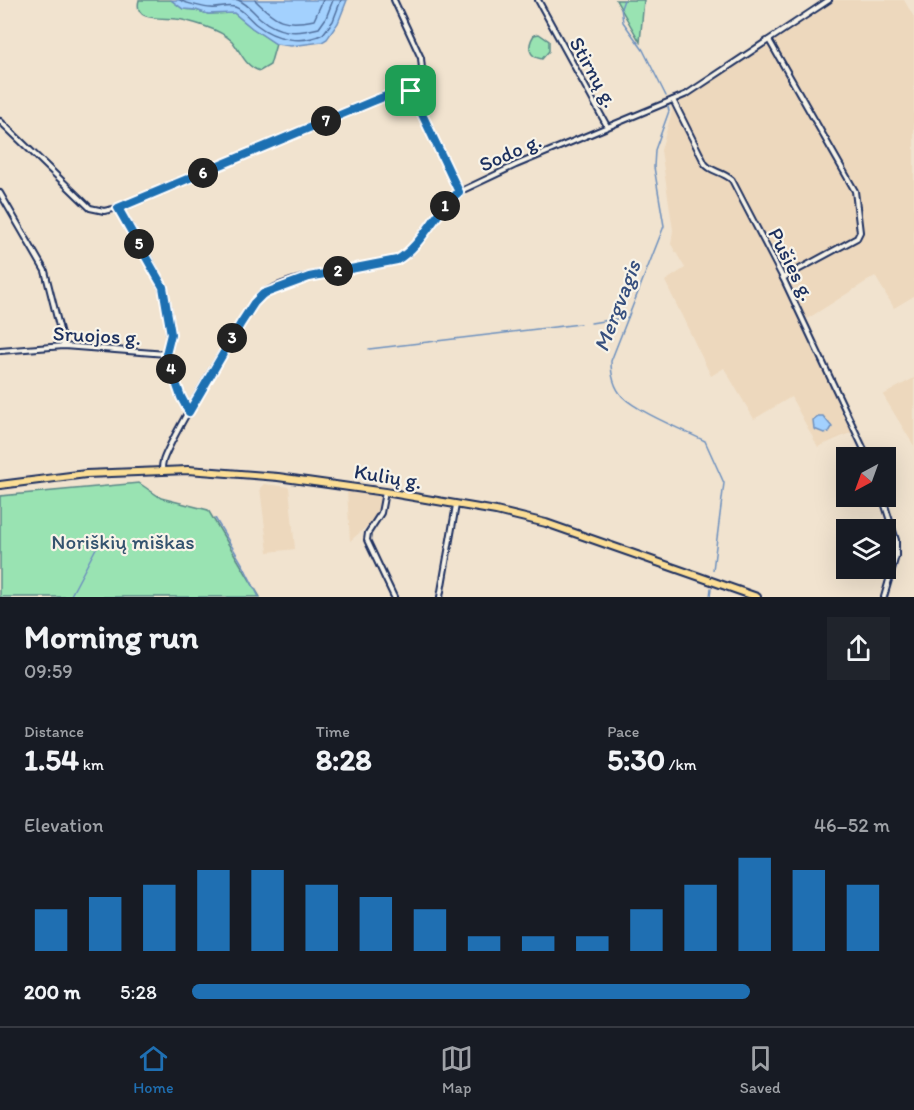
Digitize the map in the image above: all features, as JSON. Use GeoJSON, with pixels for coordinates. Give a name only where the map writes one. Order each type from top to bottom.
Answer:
{"type":"FeatureCollection","features":[{"type":"Feature","properties":{"kind":"main road","name":"Kulių g."},"geometry":{"type":"LineString","coordinates":[[0,485],[86,474],[162,470],[278,477],[385,492],[513,515],[557,526],[758,597]]}},
{"type":"Feature","properties":{"kind":"street"},"geometry":{"type":"LineString","coordinates":[[394,0],[421,58],[422,69],[411,91]]}},
{"type":"Feature","properties":{"kind":"street","name":"Stirnų g."},"geometry":{"type":"LineString","coordinates":[[538,0],[607,126]]}},
{"type":"Feature","properties":{"kind":"street","name":"Sodo g."},"geometry":{"type":"LineString","coordinates":[[162,470],[164,460],[189,412],[241,323],[263,294],[309,277],[397,260],[408,253],[459,192],[516,165],[697,88],[829,0]]}},
{"type":"Feature","properties":{"kind":"street"},"geometry":{"type":"LineString","coordinates":[[769,40],[855,191],[860,231],[857,237],[783,278]]}},
{"type":"Feature","properties":{"kind":"street"},"geometry":{"type":"LineString","coordinates":[[411,91],[459,192]]}},
{"type":"Feature","properties":{"kind":"street"},"geometry":{"type":"LineString","coordinates":[[0,120],[90,208],[104,211],[118,208],[391,94],[411,91]]}},
{"type":"Feature","properties":{"kind":"street","name":"Pušies g."},"geometry":{"type":"LineString","coordinates":[[673,100],[705,164],[711,170],[720,171],[732,180],[783,278],[863,447]]}},
{"type":"Feature","properties":{"kind":"street"},"geometry":{"type":"LineString","coordinates":[[0,193],[45,271],[64,346]]}},
{"type":"Feature","properties":{"kind":"street"},"geometry":{"type":"LineString","coordinates":[[118,208],[163,287],[171,334],[166,354]]}},
{"type":"Feature","properties":{"kind":"street","name":"Sruojos g."},"geometry":{"type":"LineString","coordinates":[[0,351],[64,346],[166,354],[181,397],[189,412]]}},
{"type":"Feature","properties":{"kind":"street"},"geometry":{"type":"LineString","coordinates":[[385,492],[381,513],[368,533],[367,540],[394,597]]}},
{"type":"Feature","properties":{"kind":"street"},"geometry":{"type":"LineString","coordinates":[[440,597],[456,504]]}},
{"type":"Feature","properties":{"kind":"street"},"geometry":{"type":"LineString","coordinates":[[884,597],[896,556],[896,540],[886,507]]}},
{"type":"Feature","properties":{"kind":"shaded area"},"geometry":{"type":"Polygon","coordinates":[[[833,0],[904,0],[914,17],[914,296],[894,308],[875,276],[807,319],[859,429],[818,447],[791,397],[754,419],[724,368],[711,376],[665,281],[685,268],[671,244],[673,230],[661,150],[672,111],[671,104],[689,95],[833,0]]]}},
{"type":"Feature","properties":{"kind":"shaded area"},"geometry":{"type":"Polygon","coordinates":[[[914,378],[914,446],[883,395],[914,378]]]}},
{"type":"Feature","properties":{"kind":"shaded area"},"geometry":{"type":"Polygon","coordinates":[[[264,484],[289,487],[295,549],[268,552],[260,488],[264,484]]]}},
{"type":"Feature","properties":{"kind":"shaded area"},"geometry":{"type":"Polygon","coordinates":[[[347,491],[381,496],[380,508],[372,522],[350,541],[347,491]]]}},
{"type":"Feature","properties":{"kind":"green space"},"geometry":{"type":"Polygon","coordinates":[[[139,0],[171,0],[183,9],[208,14],[234,13],[276,44],[270,65],[260,71],[255,69],[247,63],[232,41],[211,29],[183,20],[145,16],[138,7],[139,0]]]}},
{"type":"Feature","properties":{"kind":"green space"},"geometry":{"type":"Polygon","coordinates":[[[616,0],[644,0],[640,42],[616,0]]]}},
{"type":"Feature","properties":{"kind":"green space"},"geometry":{"type":"Polygon","coordinates":[[[539,34],[549,41],[549,51],[542,59],[534,56],[530,50],[534,35],[539,34]]]}},
{"type":"Feature","properties":{"kind":"green space","name":"Noriškių miškas"},"geometry":{"type":"Polygon","coordinates":[[[139,483],[161,498],[208,510],[260,597],[0,597],[0,496],[139,483]]]}},
{"type":"Feature","properties":{"kind":"water"},"geometry":{"type":"Polygon","coordinates":[[[171,0],[347,0],[338,23],[327,39],[322,42],[291,46],[276,44],[234,13],[208,14],[183,9],[171,0]]]}},
{"type":"Feature","properties":{"kind":"water"},"geometry":{"type":"Polygon","coordinates":[[[818,416],[823,416],[832,427],[829,432],[824,433],[814,429],[813,420],[818,416]]]}},
{"type":"Feature","properties":{"kind":"waterway","name":"Mergvagis"},"geometry":{"type":"LineString","coordinates":[[624,0],[621,8],[623,22],[643,50],[666,96]]}},
{"type":"Feature","properties":{"kind":"waterway","name":"Mergvagis"},"geometry":{"type":"LineString","coordinates":[[668,107],[669,111],[655,150],[654,167],[664,226],[611,361],[611,371],[616,388],[629,402],[705,441],[724,483],[713,570]]}},
{"type":"Feature","properties":{"kind":"waterway"},"geometry":{"type":"LineString","coordinates":[[591,323],[628,317]]}},
{"type":"Feature","properties":{"kind":"waterway"},"geometry":{"type":"LineString","coordinates":[[369,349],[580,324]]}},
{"type":"Feature","properties":{"kind":"waterway"},"geometry":{"type":"LineString","coordinates":[[215,518],[259,597]]}},
{"type":"Feature","properties":{"kind":"waterway"},"geometry":{"type":"LineString","coordinates":[[70,597],[102,537]]}},
{"type":"Feature","properties":{"kind":"waterway","name":"Mergvagis"},"geometry":{"type":"LineString","coordinates":[[710,597],[711,588]]}},
{"type":"Feature","properties":{"kind":"route"},"geometry":{"type":"LineString","coordinates":[[411,91],[459,192],[408,253],[397,260],[309,277],[280,286],[258,298],[189,412],[181,397],[166,354],[171,334],[163,287],[118,208],[391,94],[411,91]]}}]}
